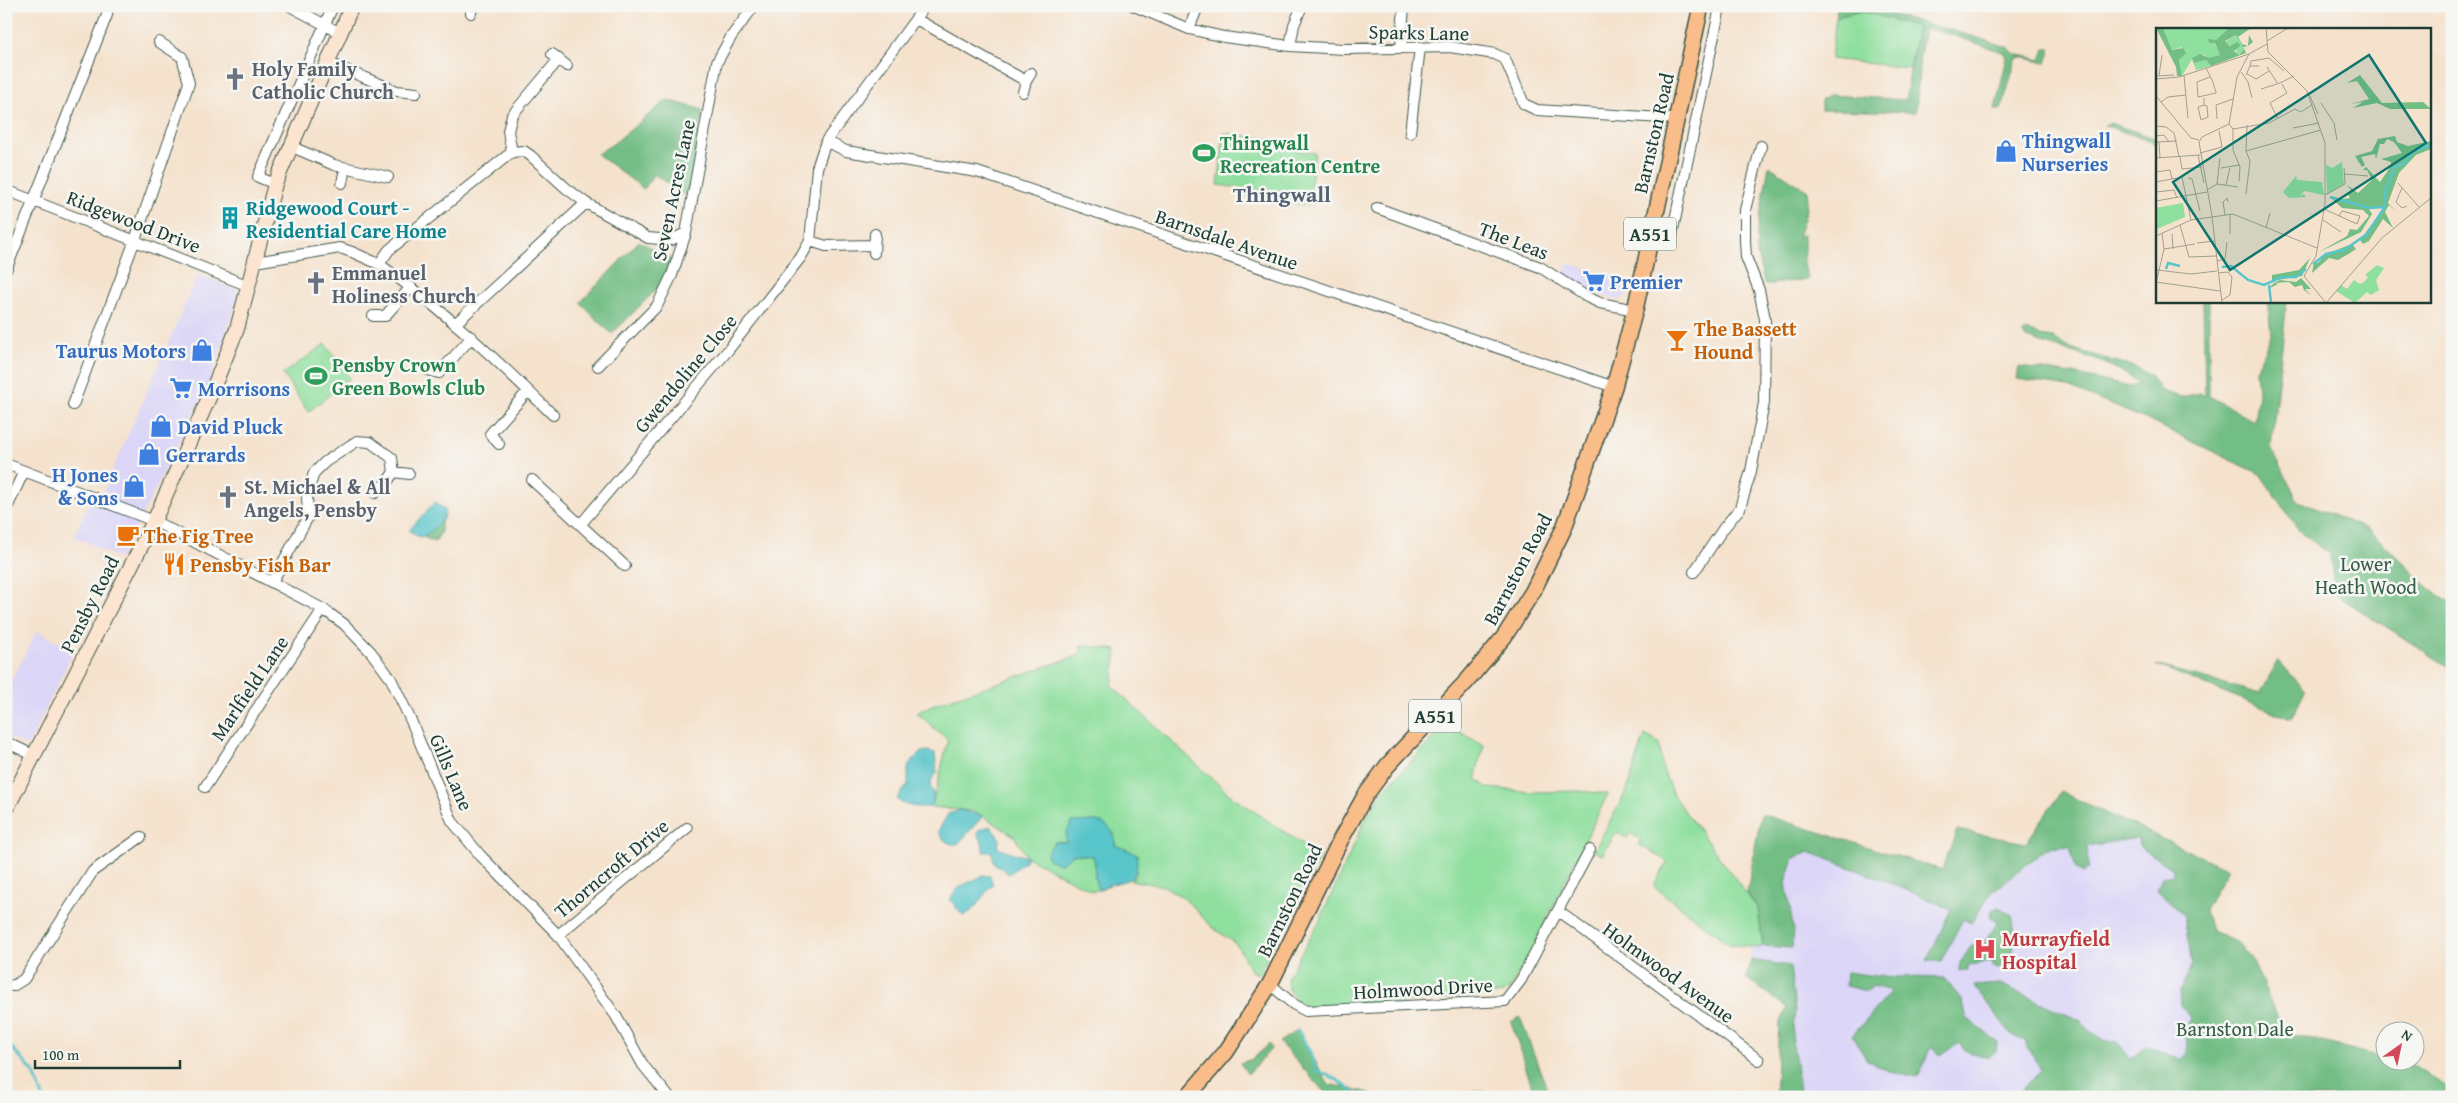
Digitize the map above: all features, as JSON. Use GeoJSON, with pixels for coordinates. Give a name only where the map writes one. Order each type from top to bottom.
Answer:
{"type":"FeatureCollection","features":[{"type":"Feature","properties":{"kind":"main road","name":"Pensby Road"},"geometry":{"type":"LineString","coordinates":[[6,810],[154,521],[234,338],[275,184],[302,116],[352,6]]}},
{"type":"Feature","properties":{"kind":"main road","name":"Barnston Road"},"geometry":{"type":"LineString","coordinates":[[1187,1097],[1221,1059],[1240,1034],[1270,984],[1341,839],[1366,796],[1387,766],[1467,682],[1504,637],[1533,590],[1564,528],[1614,387],[1635,310],[1701,6]]}},
{"type":"Feature","properties":{"kind":"street"},"geometry":{"type":"LineString","coordinates":[[6,270],[107,15],[108,6]]}},
{"type":"Feature","properties":{"kind":"street"},"geometry":{"type":"LineString","coordinates":[[290,6],[340,33]]}},
{"type":"Feature","properties":{"kind":"street"},"geometry":{"type":"LineString","coordinates":[[275,184],[258,177],[333,6]]}},
{"type":"Feature","properties":{"kind":"street","name":"Seven Acres Lane"},"geometry":{"type":"LineString","coordinates":[[598,366],[657,306],[681,253],[717,62],[731,37],[754,6]]}},
{"type":"Feature","properties":{"kind":"street"},"geometry":{"type":"LineString","coordinates":[[875,234],[874,249],[826,246],[810,240],[817,168],[826,141],[925,6]]}},
{"type":"Feature","properties":{"kind":"street","name":"Sparks Lane"},"geometry":{"type":"LineString","coordinates":[[1134,6],[1189,29],[1224,37],[1290,46],[1344,49],[1450,47],[1495,54],[1505,59],[1524,104],[1537,110],[1677,119]]}},
{"type":"Feature","properties":{"kind":"street"},"geometry":{"type":"LineString","coordinates":[[1189,29],[1198,6]]}},
{"type":"Feature","properties":{"kind":"street"},"geometry":{"type":"LineString","coordinates":[[1290,46],[1294,25],[1302,6]]}},
{"type":"Feature","properties":{"kind":"street"},"geometry":{"type":"LineString","coordinates":[[1401,47],[1404,6]]}},
{"type":"Feature","properties":{"kind":"street"},"geometry":{"type":"LineString","coordinates":[[1672,234],[1719,12],[1714,6]]}},
{"type":"Feature","properties":{"kind":"street"},"geometry":{"type":"LineString","coordinates":[[916,20],[1029,77],[1024,92]]}},
{"type":"Feature","properties":{"kind":"street"},"geometry":{"type":"LineString","coordinates":[[73,405],[135,240],[189,83],[182,57],[159,42]]}},
{"type":"Feature","properties":{"kind":"street"},"geometry":{"type":"LineString","coordinates":[[1410,133],[1420,47]]}},
{"type":"Feature","properties":{"kind":"street"},"geometry":{"type":"LineString","coordinates":[[512,152],[508,131],[512,115],[559,60]]}},
{"type":"Feature","properties":{"kind":"street"},"geometry":{"type":"LineString","coordinates":[[327,62],[397,91],[416,93]]}},
{"type":"Feature","properties":{"kind":"street"},"geometry":{"type":"LineString","coordinates":[[288,109],[302,116]]}},
{"type":"Feature","properties":{"kind":"street","name":"Barnsdale Avenue"},"geometry":{"type":"LineString","coordinates":[[826,141],[846,151],[977,172],[1614,387]]}},
{"type":"Feature","properties":{"kind":"street"},"geometry":{"type":"LineString","coordinates":[[290,146],[334,166],[388,177]]}},
{"type":"Feature","properties":{"kind":"street"},"geometry":{"type":"LineString","coordinates":[[1694,572],[1723,529],[1740,508],[1751,471],[1764,403],[1765,319],[1759,290],[1746,257],[1745,240],[1745,210],[1761,146]]}},
{"type":"Feature","properties":{"kind":"street"},"geometry":{"type":"LineString","coordinates":[[379,264],[389,250],[512,152],[524,151],[586,203],[648,238],[671,240],[686,233]]}},
{"type":"Feature","properties":{"kind":"street"},"geometry":{"type":"LineString","coordinates":[[342,183],[345,168]]}},
{"type":"Feature","properties":{"kind":"street","name":"Ridgewood Drive"},"geometry":{"type":"LineString","coordinates":[[6,190],[249,286]]}},
{"type":"Feature","properties":{"kind":"street"},"geometry":{"type":"LineString","coordinates":[[456,323],[586,203]]}},
{"type":"Feature","properties":{"kind":"street","name":"The Leas"},"geometry":{"type":"LineString","coordinates":[[1377,208],[1540,267],[1586,297],[1600,303],[1635,310]]}},
{"type":"Feature","properties":{"kind":"street","name":"Gwendoline Close"},"geometry":{"type":"LineString","coordinates":[[580,524],[729,349],[801,257],[810,240]]}},
{"type":"Feature","properties":{"kind":"street"},"geometry":{"type":"LineString","coordinates":[[255,262],[340,248],[379,264],[411,286],[456,323],[553,415]]}},
{"type":"Feature","properties":{"kind":"street"},"geometry":{"type":"LineString","coordinates":[[373,316],[385,321],[411,286]]}},
{"type":"Feature","properties":{"kind":"street"},"geometry":{"type":"LineString","coordinates":[[428,370],[440,377],[472,337]]}},
{"type":"Feature","properties":{"kind":"street"},"geometry":{"type":"LineString","coordinates":[[499,444],[490,434],[528,391]]}},
{"type":"Feature","properties":{"kind":"street"},"geometry":{"type":"LineString","coordinates":[[272,582],[308,517],[308,495],[314,473],[325,462],[357,441],[370,442],[392,458],[394,472],[387,482],[375,493]]}},
{"type":"Feature","properties":{"kind":"street","name":"Gills Lane"},"geometry":{"type":"LineString","coordinates":[[6,464],[154,521],[323,609],[344,624],[371,652],[391,679],[412,722],[452,821],[480,855],[558,935],[616,1016],[643,1065],[669,1097]]}},
{"type":"Feature","properties":{"kind":"street"},"geometry":{"type":"LineString","coordinates":[[6,510],[24,471]]}},
{"type":"Feature","properties":{"kind":"street"},"geometry":{"type":"LineString","coordinates":[[394,472],[409,474]]}},
{"type":"Feature","properties":{"kind":"street"},"geometry":{"type":"LineString","coordinates":[[532,480],[624,566]]}},
{"type":"Feature","properties":{"kind":"street","name":"Marlfield Lane"},"geometry":{"type":"LineString","coordinates":[[206,787],[323,609]]}},
{"type":"Feature","properties":{"kind":"street"},"geometry":{"type":"LineString","coordinates":[[6,742],[35,756]]}},
{"type":"Feature","properties":{"kind":"street","name":"Thorncroft Drive"},"geometry":{"type":"LineString","coordinates":[[558,935],[687,828]]}},
{"type":"Feature","properties":{"kind":"street"},"geometry":{"type":"LineString","coordinates":[[6,985],[13,986],[24,979],[93,871],[141,837]]}},
{"type":"Feature","properties":{"kind":"street","name":"Holmwood Drive"},"geometry":{"type":"LineString","coordinates":[[1270,984],[1293,1004],[1306,1011],[1505,1001],[1522,980],[1590,850]]}},
{"type":"Feature","properties":{"kind":"street","name":"Holmwood Avenue"},"geometry":{"type":"LineString","coordinates":[[1558,911],[1759,1060]]}},
{"type":"Feature","properties":{"kind":"shaded area"},"geometry":{"type":"Polygon","coordinates":[[[1568,263],[1630,282],[1628,292],[1622,299],[1617,300],[1584,289],[1564,274],[1568,263]]]}},
{"type":"Feature","properties":{"kind":"shaded area"},"geometry":{"type":"Polygon","coordinates":[[[198,274],[241,291],[209,383],[120,559],[74,536],[89,503],[97,506],[198,274]]]}},
{"type":"Feature","properties":{"kind":"shaded area"},"geometry":{"type":"Polygon","coordinates":[[[37,631],[74,650],[28,746],[6,736],[6,691],[37,631]]]}},
{"type":"Feature","properties":{"kind":"shaded area","name":"Murrayfield Hospital"},"geometry":{"type":"Polygon","coordinates":[[[2062,797],[2204,872],[2202,939],[2272,1033],[2152,1097],[1783,1097],[1787,1008],[1746,978],[1751,960],[1750,893],[1764,817],[1943,877],[2022,851],[2062,797]]]}},
{"type":"Feature","properties":{"kind":"green space"},"geometry":{"type":"Polygon","coordinates":[[[1837,6],[1858,6],[1948,29],[2007,47],[2015,54],[2041,60],[2045,49],[2051,49],[2046,63],[2020,57],[2016,59],[2000,110],[1995,109],[2007,58],[2005,53],[1946,33],[1925,29],[1920,54],[1916,112],[1821,110],[1821,101],[1830,95],[1905,100],[1918,27],[1861,11],[1836,17],[1837,6]]]}},
{"type":"Feature","properties":{"kind":"green space"},"geometry":{"type":"Polygon","coordinates":[[[1861,11],[1918,27],[1910,68],[1831,59],[1836,17],[1861,11]]]}},
{"type":"Feature","properties":{"kind":"green space"},"geometry":{"type":"Polygon","coordinates":[[[667,100],[703,110],[687,197],[654,174],[644,189],[597,154],[613,144],[667,100]]]}},
{"type":"Feature","properties":{"kind":"green space"},"geometry":{"type":"Polygon","coordinates":[[[2110,123],[2156,139],[2156,144],[2104,125],[2110,123]]]}},
{"type":"Feature","properties":{"kind":"green space"},"geometry":{"type":"Polygon","coordinates":[[[1224,133],[1276,140],[1277,147],[1315,153],[1308,205],[1270,200],[1270,192],[1218,185],[1224,133]]]}},
{"type":"Feature","properties":{"kind":"green space"},"geometry":{"type":"Polygon","coordinates":[[[1769,166],[1808,191],[1805,216],[1798,237],[1804,234],[1804,265],[1808,279],[1765,285],[1757,254],[1757,231],[1769,166]]]}},
{"type":"Feature","properties":{"kind":"green space"},"geometry":{"type":"Polygon","coordinates":[[[639,241],[673,260],[660,286],[612,334],[580,303],[639,241]]]}},
{"type":"Feature","properties":{"kind":"green space","name":"Lower Heath Wood"},"geometry":{"type":"Polygon","coordinates":[[[2203,302],[2209,302],[2209,396],[2254,421],[2258,393],[2256,370],[2271,336],[2268,302],[2287,302],[2271,447],[2298,501],[2369,530],[2430,589],[2452,603],[2452,669],[2335,594],[2330,554],[2301,533],[2260,474],[2145,419],[2068,387],[2017,379],[2019,367],[2073,374],[2130,387],[2140,384],[2100,361],[2026,338],[2023,333],[2027,330],[2039,336],[2053,338],[2067,347],[2138,368],[2151,377],[2160,390],[2180,397],[2201,393],[2205,395],[2203,302]]]}},
{"type":"Feature","properties":{"kind":"green space","name":"Pensby Crown Green Bowls Club"},"geometry":{"type":"Polygon","coordinates":[[[325,344],[350,378],[308,412],[283,374],[325,344]]]}},
{"type":"Feature","properties":{"kind":"green space"},"geometry":{"type":"Polygon","coordinates":[[[441,522],[441,532],[435,542],[423,537],[441,522]]]}},
{"type":"Feature","properties":{"kind":"green space"},"geometry":{"type":"Polygon","coordinates":[[[1081,645],[1117,650],[1112,686],[1230,795],[1320,856],[1259,974],[1252,972],[1237,945],[1212,927],[1186,900],[1164,886],[1130,880],[1136,875],[1137,854],[1115,845],[1114,833],[1096,821],[1072,822],[1066,842],[1058,841],[1073,854],[1093,856],[1095,881],[1099,890],[1092,891],[1027,857],[1014,836],[983,816],[972,811],[932,807],[948,740],[917,713],[932,705],[1080,655],[1081,645]]]}},
{"type":"Feature","properties":{"kind":"green space"},"geometry":{"type":"Polygon","coordinates":[[[2278,660],[2305,690],[2291,719],[2156,665],[2260,694],[2278,660]]]}},
{"type":"Feature","properties":{"kind":"green space"},"geometry":{"type":"Polygon","coordinates":[[[1446,725],[1484,745],[1477,770],[1477,780],[1488,788],[1531,792],[1580,791],[1608,794],[1534,945],[1510,988],[1504,994],[1311,1010],[1296,1000],[1288,990],[1287,978],[1320,920],[1366,818],[1383,791],[1446,725]]]}},
{"type":"Feature","properties":{"kind":"green space"},"geometry":{"type":"Polygon","coordinates":[[[1645,735],[1659,743],[1662,767],[1674,797],[1758,909],[1763,946],[1759,948],[1729,944],[1653,886],[1668,862],[1638,844],[1641,840],[1630,833],[1627,838],[1617,832],[1602,855],[1594,851],[1627,790],[1645,735]]]}},
{"type":"Feature","properties":{"kind":"green space","name":"Barnston Dale"},"geometry":{"type":"Polygon","coordinates":[[[2061,792],[2228,869],[2205,910],[2211,931],[2238,943],[2252,959],[2284,1032],[2376,1056],[2376,1070],[2421,1070],[2452,1091],[2452,1097],[2020,1097],[2018,1093],[2041,1071],[2024,1040],[2011,1034],[1974,986],[2000,984],[2081,1021],[2092,1033],[2103,1040],[2118,1043],[2131,1059],[2146,1046],[2181,1060],[2186,1056],[2188,1046],[2183,1031],[2191,1019],[2181,1006],[2180,990],[2192,966],[2184,915],[2157,890],[2162,877],[2173,875],[2173,869],[2139,846],[2138,838],[2087,846],[2088,867],[2084,873],[2076,869],[2070,846],[2048,848],[1993,891],[1971,923],[1963,919],[1941,961],[1927,961],[1951,909],[1883,880],[1809,852],[1794,858],[1786,882],[1793,927],[1792,948],[1763,946],[1758,909],[1747,893],[1761,814],[1942,870],[1957,830],[2026,843],[2061,792]]]}},
{"type":"Feature","properties":{"kind":"green space"},"geometry":{"type":"Polygon","coordinates":[[[1999,907],[2012,915],[2015,943],[2010,955],[2000,968],[1993,967],[1992,962],[1968,965],[1968,971],[1960,971],[1960,963],[1972,945],[1980,949],[1998,922],[1991,917],[1992,910],[1999,907]]]}},
{"type":"Feature","properties":{"kind":"green space"},"geometry":{"type":"Polygon","coordinates":[[[1751,960],[1790,966],[1795,1011],[1792,1037],[1801,1097],[1775,1097],[1779,1026],[1787,1008],[1746,978],[1751,960]]]}},
{"type":"Feature","properties":{"kind":"green space"},"geometry":{"type":"Polygon","coordinates":[[[1846,972],[1876,976],[1944,978],[1962,1000],[1967,1018],[1997,1042],[1996,1051],[1989,1058],[1966,1051],[1959,1043],[1940,1055],[1932,1045],[1918,1077],[1889,1071],[1867,1060],[1852,1036],[1891,991],[1873,986],[1867,991],[1845,986],[1846,972]]]}},
{"type":"Feature","properties":{"kind":"green space"},"geometry":{"type":"Polygon","coordinates":[[[1520,1017],[1550,1097],[1474,1097],[1474,1090],[1496,1094],[1534,1093],[1511,1022],[1520,1017]]]}},
{"type":"Feature","properties":{"kind":"green space"},"geometry":{"type":"Polygon","coordinates":[[[1298,1030],[1328,1084],[1370,1093],[1376,1097],[1329,1097],[1279,1042],[1298,1030]]]}},
{"type":"Feature","properties":{"kind":"green space"},"geometry":{"type":"Polygon","coordinates":[[[1269,1044],[1271,1049],[1248,1074],[1240,1063],[1253,1059],[1269,1044]]]}},
{"type":"Feature","properties":{"kind":"water"},"geometry":{"type":"Polygon","coordinates":[[[435,502],[445,510],[443,518],[438,525],[423,537],[417,536],[410,531],[411,528],[435,502]]]}},
{"type":"Feature","properties":{"kind":"water"},"geometry":{"type":"Polygon","coordinates":[[[921,752],[935,753],[937,773],[932,779],[930,787],[934,793],[932,807],[904,804],[897,799],[908,784],[910,763],[921,752]]]}},
{"type":"Feature","properties":{"kind":"water"},"geometry":{"type":"Polygon","coordinates":[[[960,810],[983,816],[958,844],[951,844],[938,831],[948,814],[960,810]]]}},
{"type":"Feature","properties":{"kind":"water"},"geometry":{"type":"Polygon","coordinates":[[[1096,821],[1110,829],[1114,836],[1115,845],[1137,854],[1137,865],[1132,877],[1099,890],[1095,881],[1093,856],[1073,854],[1060,864],[1048,859],[1047,853],[1054,842],[1066,842],[1066,834],[1072,822],[1096,821]]]}},
{"type":"Feature","properties":{"kind":"water"},"geometry":{"type":"Polygon","coordinates":[[[990,826],[1000,839],[997,848],[1027,857],[1025,861],[1009,874],[994,863],[992,852],[983,852],[982,841],[977,834],[978,830],[990,826]]]}},
{"type":"Feature","properties":{"kind":"water"},"geometry":{"type":"Polygon","coordinates":[[[983,875],[990,876],[993,884],[976,906],[963,916],[950,900],[952,895],[959,888],[983,875]]]}},
{"type":"Feature","properties":{"kind":"waterway"},"geometry":{"type":"LineString","coordinates":[[1298,1030],[1311,1054],[1316,1070],[1336,1079],[1359,1097]]}},
{"type":"Feature","properties":{"kind":"waterway"},"geometry":{"type":"LineString","coordinates":[[6,1041],[34,1073],[43,1097]]}},
{"type":"Feature","properties":{"kind":"place","name":"Holy Family Catholic Church"},"geometry":{"type":"Point","coordinates":[235,79]}},
{"type":"Feature","properties":{"kind":"place","name":"Thingwall Nurseries"},"geometry":{"type":"Point","coordinates":[2006,151]}},
{"type":"Feature","properties":{"kind":"place","name":"Thingwall Recreation Centre"},"geometry":{"type":"Point","coordinates":[1204,153]}},
{"type":"Feature","properties":{"kind":"place","name":"Ridgewood Court - Residential Care Home"},"geometry":{"type":"Point","coordinates":[230,218]}},
{"type":"Feature","properties":{"kind":"place","name":"Premier"},"geometry":{"type":"Point","coordinates":[1594,281]}},
{"type":"Feature","properties":{"kind":"place","name":"Emmanuel Holiness Church"},"geometry":{"type":"Point","coordinates":[316,283]}},
{"type":"Feature","properties":{"kind":"place","name":"The Bassett Hound"},"geometry":{"type":"Point","coordinates":[1677,340]}},
{"type":"Feature","properties":{"kind":"place","name":"Taurus Motors"},"geometry":{"type":"Point","coordinates":[202,350]}},
{"type":"Feature","properties":{"kind":"place","name":"Pensby Crown Green Bowls Club"},"geometry":{"type":"Point","coordinates":[316,376]}},
{"type":"Feature","properties":{"kind":"place","name":"Morrisons"},"geometry":{"type":"Point","coordinates":[181,388]}},
{"type":"Feature","properties":{"kind":"place","name":"David Pluck"},"geometry":{"type":"Point","coordinates":[161,426]}},
{"type":"Feature","properties":{"kind":"place","name":"Gerrards"},"geometry":{"type":"Point","coordinates":[149,454]}},
{"type":"Feature","properties":{"kind":"place","name":"H Jones & Sons"},"geometry":{"type":"Point","coordinates":[134,486]}},
{"type":"Feature","properties":{"kind":"place","name":"St. Michael & All Angels, Pensby"},"geometry":{"type":"Point","coordinates":[228,497]}},
{"type":"Feature","properties":{"kind":"place","name":"The Fig Tree"},"geometry":{"type":"Point","coordinates":[128,535]}},
{"type":"Feature","properties":{"kind":"place","name":"Pensby Fish Bar"},"geometry":{"type":"Point","coordinates":[174,564]}},
{"type":"Feature","properties":{"kind":"place","name":"Murrayfield Hospital"},"geometry":{"type":"Point","coordinates":[1985,949]}},
{"type":"Feature","properties":{"kind":"district","name":"Thingwall"},"geometry":{"type":"Point","coordinates":[1282,194]}}]}
